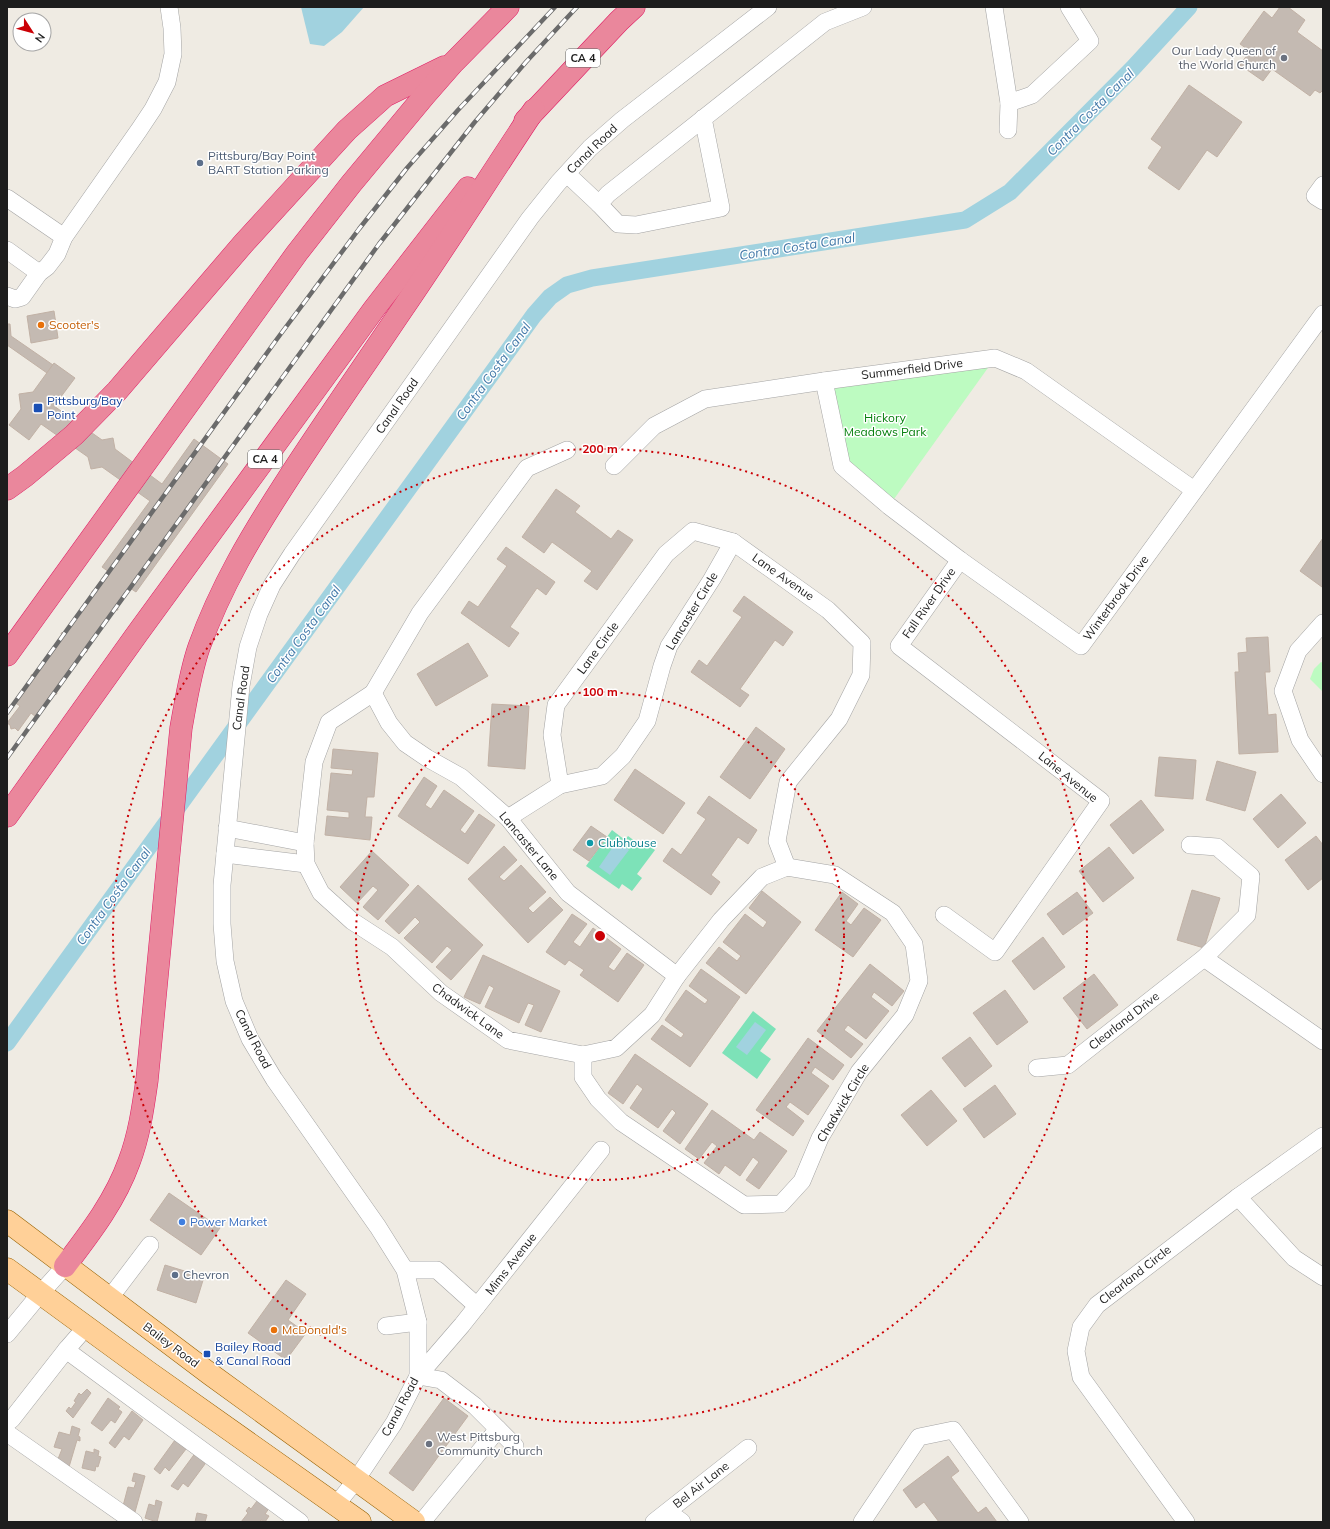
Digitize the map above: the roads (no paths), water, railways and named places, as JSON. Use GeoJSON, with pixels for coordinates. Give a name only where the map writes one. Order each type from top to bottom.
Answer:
{"type":"FeatureCollection","features":[{"type":"Feature","properties":{"kind":"highway"},"geometry":{"type":"LineString","coordinates":[[7,655],[297,253],[387,139],[453,63],[508,7]]}},
{"type":"Feature","properties":{"kind":"highway","name":"CA 4"},"geometry":{"type":"LineString","coordinates":[[7,816],[137,634],[369,316],[451,208],[534,110],[634,7]]}},
{"type":"Feature","properties":{"kind":"highway"},"geometry":{"type":"LineString","coordinates":[[7,489],[74,435],[117,391],[243,244],[347,130],[385,96],[453,63]]}},
{"type":"Feature","properties":{"kind":"highway"},"geometry":{"type":"LineString","coordinates":[[65,1266],[102,1216],[117,1191],[130,1161],[140,1122],[147,1080],[178,755],[186,695],[199,648],[216,605],[236,562],[308,448],[534,110]]}},
{"type":"Feature","properties":{"kind":"main road","name":"Bailey Road"},"geometry":{"type":"LineString","coordinates":[[7,1221],[109,1299],[414,1522]]}},
{"type":"Feature","properties":{"kind":"main road"},"geometry":{"type":"LineString","coordinates":[[7,1269],[360,1522]]}},
{"type":"Feature","properties":{"kind":"street"},"geometry":{"type":"LineString","coordinates":[[7,296],[15,299],[22,297],[39,273],[47,267],[57,254],[64,237],[153,109],[167,82],[173,54],[172,28],[169,7]]}},
{"type":"Feature","properties":{"kind":"street","name":"Canal Road"},"geometry":{"type":"LineString","coordinates":[[336,1505],[356,1480],[394,1423],[418,1376],[418,1322],[405,1270],[378,1227],[274,1079],[247,1032],[234,1000],[225,961],[222,924],[222,885],[234,749],[241,686],[248,647],[259,614],[272,585],[292,554],[525,225],[590,148],[622,120],[768,7]]}},
{"type":"Feature","properties":{"kind":"street"},"geometry":{"type":"LineString","coordinates":[[599,204],[608,194],[825,22],[863,7]]}},
{"type":"Feature","properties":{"kind":"street"},"geometry":{"type":"LineString","coordinates":[[994,7],[1009,102],[1008,130]]}},
{"type":"Feature","properties":{"kind":"street"},"geometry":{"type":"LineString","coordinates":[[1009,102],[1032,95],[1090,41],[1069,7]]}},
{"type":"Feature","properties":{"kind":"street"},"geometry":{"type":"LineString","coordinates":[[567,174],[618,224],[636,225],[720,208],[703,118]]}},
{"type":"Feature","properties":{"kind":"street"},"geometry":{"type":"LineString","coordinates":[[1323,185],[1315,196],[1323,201]]}},
{"type":"Feature","properties":{"kind":"street"},"geometry":{"type":"LineString","coordinates":[[7,198],[64,237]]}},
{"type":"Feature","properties":{"kind":"street"},"geometry":{"type":"LineString","coordinates":[[7,250],[39,273]]}},
{"type":"Feature","properties":{"kind":"street","name":"Winterbrook Drive"},"geometry":{"type":"LineString","coordinates":[[824,381],[842,466],[889,506],[960,560],[1081,646],[1323,314]]}},
{"type":"Feature","properties":{"kind":"street","name":"Summerfield Drive"},"geometry":{"type":"LineString","coordinates":[[614,466],[654,426],[705,399],[824,381],[996,358],[1026,371],[1194,490]]}},
{"type":"Feature","properties":{"kind":"street"},"geometry":{"type":"LineString","coordinates":[[373,693],[420,613],[527,468],[567,450]]}},
{"type":"Feature","properties":{"kind":"street","name":"Lane Avenue"},"geometry":{"type":"LineString","coordinates":[[693,531],[733,542],[828,610],[862,643],[861,675],[839,719],[788,782],[777,841],[788,867]]}},
{"type":"Feature","properties":{"kind":"street","name":"Lane Circle"},"geometry":{"type":"LineString","coordinates":[[560,785],[552,735],[556,705],[666,554],[693,531]]}},
{"type":"Feature","properties":{"kind":"street","name":"Lancaster Circle"},"geometry":{"type":"LineString","coordinates":[[508,818],[560,785],[602,776],[623,756],[647,721],[669,646],[712,579],[733,542]]}},
{"type":"Feature","properties":{"kind":"street","name":"Fall River Drive"},"geometry":{"type":"LineString","coordinates":[[899,646],[960,560]]}},
{"type":"Feature","properties":{"kind":"street"},"geometry":{"type":"LineString","coordinates":[[1323,624],[1298,651],[1283,691],[1300,740],[1323,774]]}},
{"type":"Feature","properties":{"kind":"street","name":"Lane Avenue"},"geometry":{"type":"LineString","coordinates":[[899,646],[1101,802],[995,952],[944,915]]}},
{"type":"Feature","properties":{"kind":"street","name":"Lancaster Lane"},"geometry":{"type":"LineString","coordinates":[[373,693],[389,723],[405,743],[427,758],[461,777],[508,818],[568,893],[677,976]]}},
{"type":"Feature","properties":{"kind":"street","name":"Chadwick Lane"},"geometry":{"type":"LineString","coordinates":[[373,693],[329,722],[314,762],[305,843],[306,864],[321,892],[352,921],[392,947],[441,993],[508,1040],[584,1055],[616,1048],[652,1015],[677,976],[721,920],[762,877],[788,867]]}},
{"type":"Feature","properties":{"kind":"street"},"geometry":{"type":"LineString","coordinates":[[227,828],[305,843]]}},
{"type":"Feature","properties":{"kind":"street","name":"Clearland Drive"},"geometry":{"type":"LineString","coordinates":[[1037,1068],[1068,1065],[1204,958],[1247,915],[1251,876],[1217,847],[1190,845]]}},
{"type":"Feature","properties":{"kind":"street"},"geometry":{"type":"LineString","coordinates":[[225,854],[306,864]]}},
{"type":"Feature","properties":{"kind":"street","name":"Chadwick Circle"},"geometry":{"type":"LineString","coordinates":[[584,1055],[583,1077],[598,1099],[621,1122],[744,1205],[781,1204],[802,1181],[820,1138],[859,1072],[905,1015],[918,981],[914,944],[893,913],[835,875],[788,867]]}},
{"type":"Feature","properties":{"kind":"street"},"geometry":{"type":"LineString","coordinates":[[1204,958],[1323,1041]]}},
{"type":"Feature","properties":{"kind":"street","name":"Clearland Circle"},"geometry":{"type":"LineString","coordinates":[[1186,1522],[1080,1377],[1076,1351],[1081,1327],[1097,1305],[1238,1197],[1323,1136]]}},
{"type":"Feature","properties":{"kind":"street","name":"Mims Avenue"},"geometry":{"type":"LineString","coordinates":[[418,1376],[478,1306],[601,1150]]}},
{"type":"Feature","properties":{"kind":"street"},"geometry":{"type":"LineString","coordinates":[[1238,1197],[1294,1258],[1323,1276]]}},
{"type":"Feature","properties":{"kind":"street"},"geometry":{"type":"LineString","coordinates":[[109,1299],[150,1245]]}},
{"type":"Feature","properties":{"kind":"street"},"geometry":{"type":"LineString","coordinates":[[7,1334],[65,1266]]}},
{"type":"Feature","properties":{"kind":"street"},"geometry":{"type":"LineString","coordinates":[[405,1270],[437,1270],[478,1306]]}},
{"type":"Feature","properties":{"kind":"street"},"geometry":{"type":"LineString","coordinates":[[386,1326],[418,1322]]}},
{"type":"Feature","properties":{"kind":"street"},"geometry":{"type":"LineString","coordinates":[[7,1423],[26,1402],[66,1350],[86,1327]]}},
{"type":"Feature","properties":{"kind":"street"},"geometry":{"type":"LineString","coordinates":[[66,1350],[300,1522]]}},
{"type":"Feature","properties":{"kind":"street"},"geometry":{"type":"LineString","coordinates":[[418,1376],[441,1380],[475,1406],[514,1446]]}},
{"type":"Feature","properties":{"kind":"street"},"geometry":{"type":"LineString","coordinates":[[422,1522],[498,1429]]}},
{"type":"Feature","properties":{"kind":"street"},"geometry":{"type":"LineString","coordinates":[[862,1522],[919,1437],[953,1430],[1020,1522]]}},
{"type":"Feature","properties":{"kind":"street"},"geometry":{"type":"LineString","coordinates":[[7,1432],[134,1522]]}},
{"type":"Feature","properties":{"kind":"street","name":"Bel Air Lane"},"geometry":{"type":"LineString","coordinates":[[654,1522],[748,1448]]}},
{"type":"Feature","properties":{"kind":"street"},"geometry":{"type":"LineString","coordinates":[[668,1512],[682,1522]]}},
{"type":"Feature","properties":{"kind":"water"},"geometry":{"type":"Polygon","coordinates":[[[301,7],[364,7],[342,32],[324,46],[310,44],[301,7]]]}},
{"type":"Feature","properties":{"kind":"water"},"geometry":{"type":"Polygon","coordinates":[[[617,841],[629,850],[610,875],[599,867],[617,841]]]}},
{"type":"Feature","properties":{"kind":"water"},"geometry":{"type":"Polygon","coordinates":[[[755,1022],[766,1030],[747,1055],[736,1047],[755,1022]]]}},
{"type":"Feature","properties":{"kind":"waterway","name":"Contra Costa Canal"},"geometry":{"type":"LineString","coordinates":[[7,1043],[534,315],[550,297],[567,285],[592,278],[965,220],[1010,192],[1133,68],[1189,7]]}},
{"type":"Feature","properties":{"kind":"railway"},"geometry":{"type":"LineString","coordinates":[[7,713],[277,339],[359,229],[407,168],[458,110],[555,7]]}},
{"type":"Feature","properties":{"kind":"railway"},"geometry":{"type":"LineString","coordinates":[[7,758],[379,244],[474,123],[526,62],[577,7]]}},
{"type":"Feature","properties":{"kind":"place","name":"Our Lady Queen of the World Church"},"geometry":{"type":"Point","coordinates":[1284,58]}},
{"type":"Feature","properties":{"kind":"place","name":"Pittsburg/Bay Point BART Station Parking"},"geometry":{"type":"Point","coordinates":[200,163]}},
{"type":"Feature","properties":{"kind":"place","name":"Scooter's"},"geometry":{"type":"Point","coordinates":[41,325]}},
{"type":"Feature","properties":{"kind":"place","name":"Pittsburg/Bay Point"},"geometry":{"type":"Point","coordinates":[38,408]}},
{"type":"Feature","properties":{"kind":"place","name":"Clubhouse"},"geometry":{"type":"Point","coordinates":[590,843]}},
{"type":"Feature","properties":{"kind":"place","name":"Power Market"},"geometry":{"type":"Point","coordinates":[182,1222]}},
{"type":"Feature","properties":{"kind":"place","name":"Chevron"},"geometry":{"type":"Point","coordinates":[175,1275]}},
{"type":"Feature","properties":{"kind":"place","name":"McDonald's"},"geometry":{"type":"Point","coordinates":[274,1330]}},
{"type":"Feature","properties":{"kind":"place","name":"Bailey Road & Canal Road"},"geometry":{"type":"Point","coordinates":[207,1354]}},
{"type":"Feature","properties":{"kind":"place","name":"West Pittsburg Community Church"},"geometry":{"type":"Point","coordinates":[429,1444]}},
{"type":"Feature","properties":{"kind":"park label","name":"Hickory Meadows Park"},"geometry":{"type":"Point","coordinates":[885,425]}}]}
